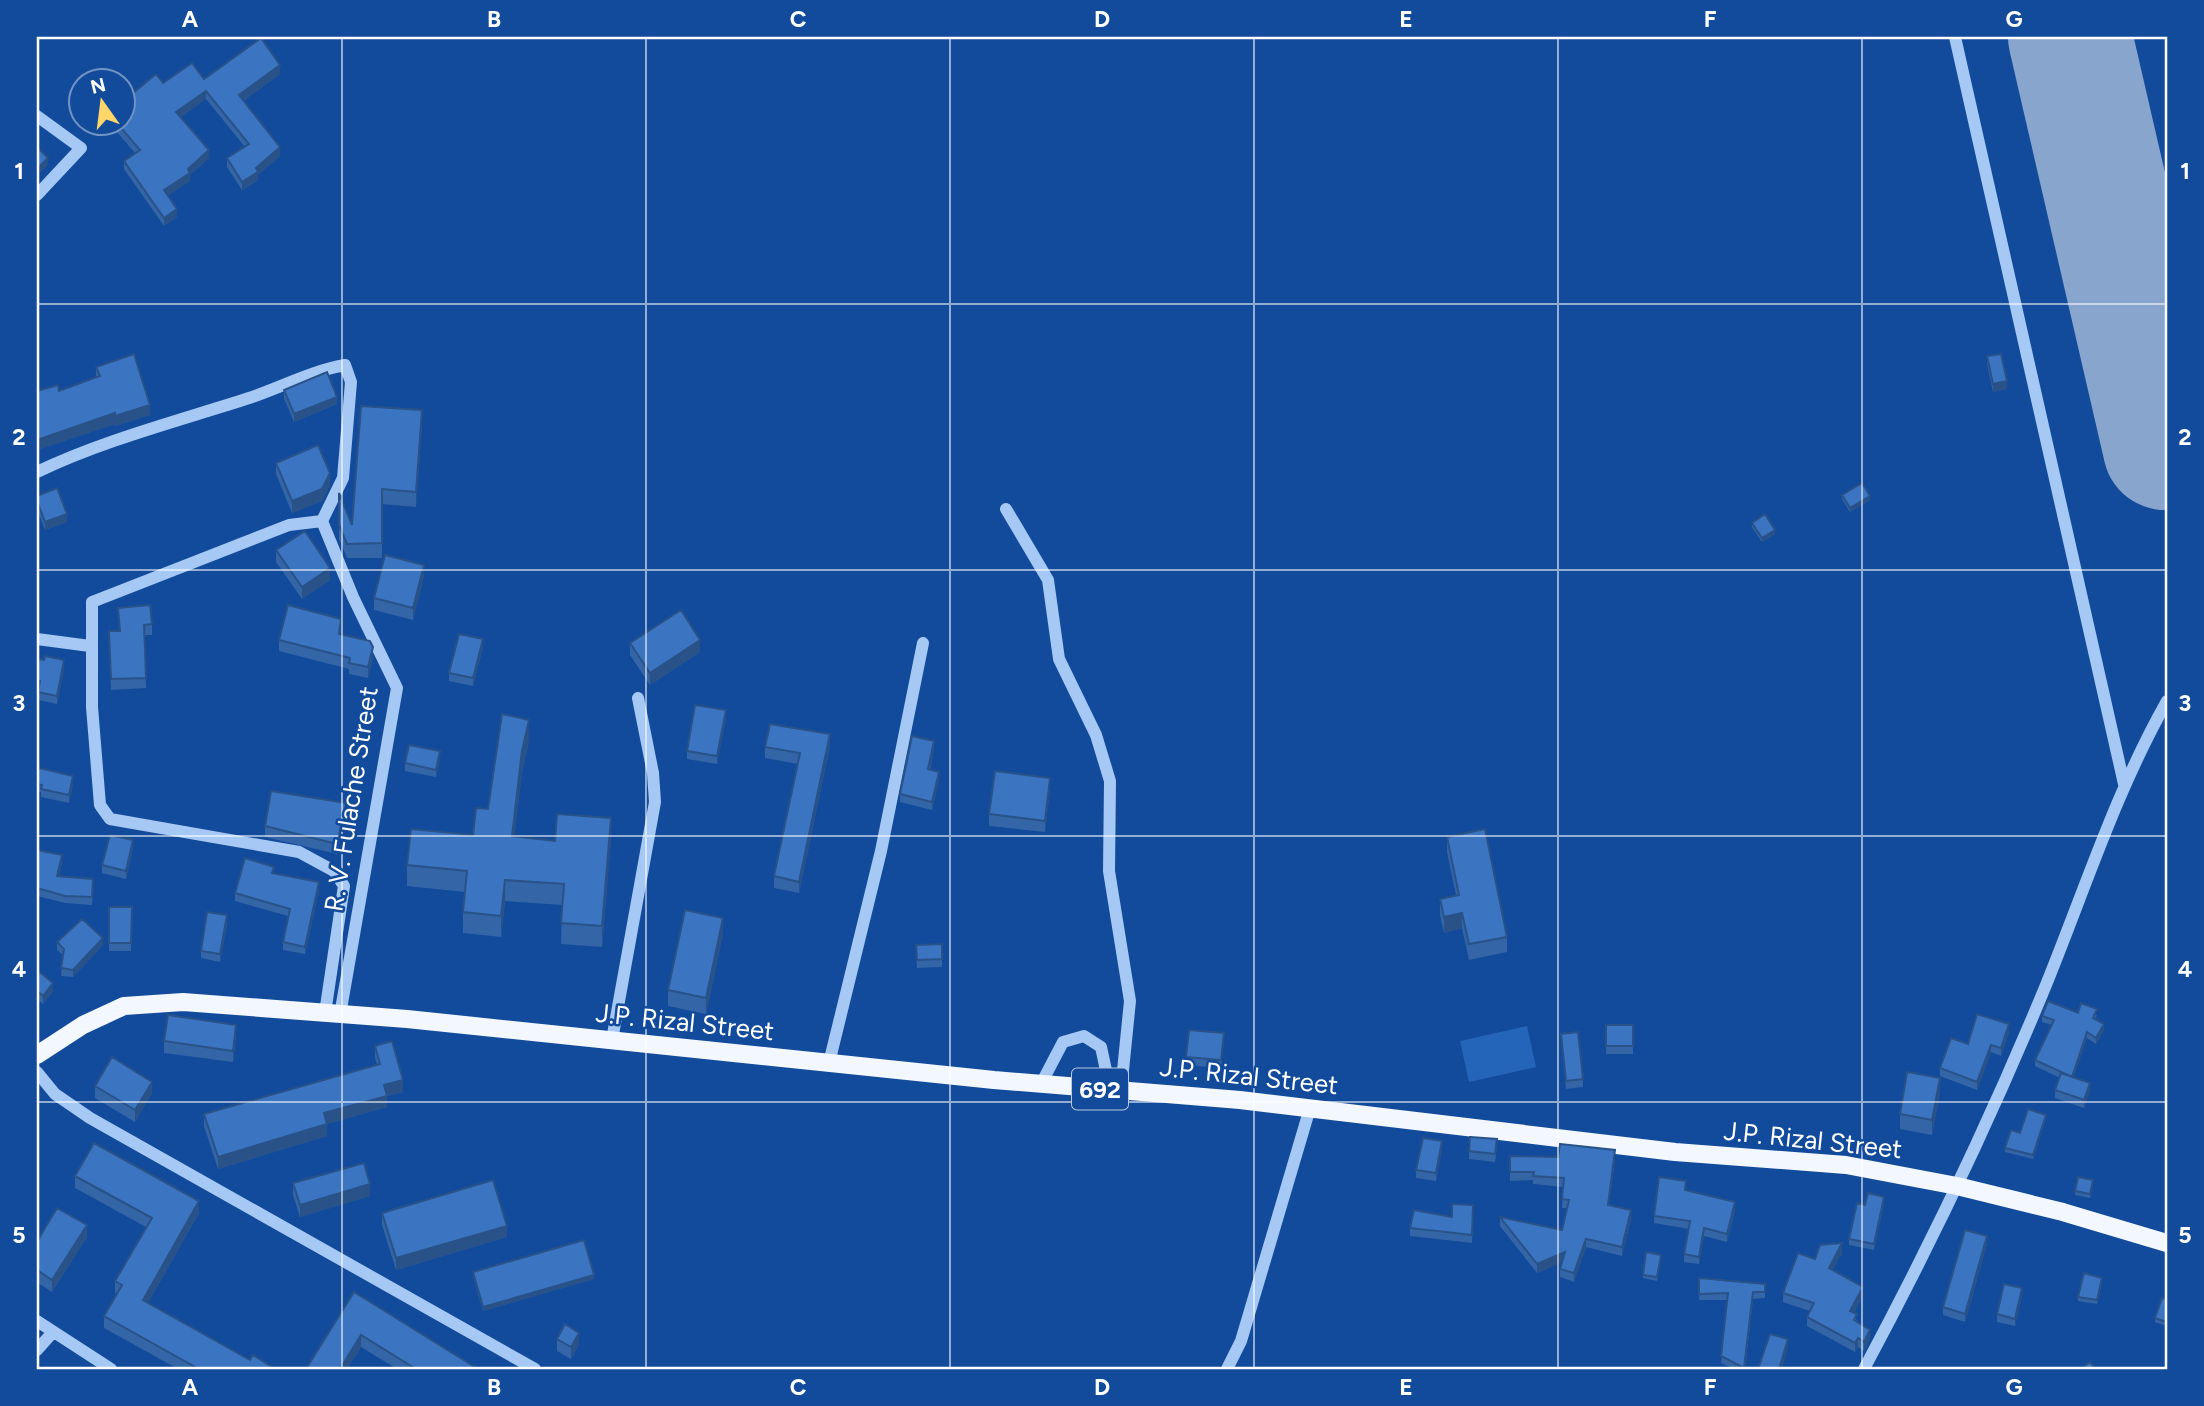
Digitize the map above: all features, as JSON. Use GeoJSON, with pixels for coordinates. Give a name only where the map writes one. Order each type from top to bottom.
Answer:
{"type":"FeatureCollection","features":[{"type":"Feature","properties":{"kind":"main road","name":"J.P. Rizal Street"},"geometry":{"type":"LineString","coordinates":[[37,1055],[83,1024],[124,1006],[183,1002],[332,1014],[1310,1108],[1675,1152],[1846,1165],[1958,1186],[2063,1212],[2167,1243]]}},
{"type":"Feature","properties":{"kind":"street"},"geometry":{"type":"LineString","coordinates":[[1955,37],[2124,784]]}},
{"type":"Feature","properties":{"kind":"street"},"geometry":{"type":"LineString","coordinates":[[37,116],[80,148],[37,195]]}},
{"type":"Feature","properties":{"kind":"street"},"geometry":{"type":"LineString","coordinates":[[37,472],[74,454],[255,396],[320,369],[345,365],[351,382],[343,478],[322,521],[289,524],[92,602],[90,646],[97,781],[100,805],[110,819],[299,852],[334,871],[344,886],[332,1014]]}},
{"type":"Feature","properties":{"kind":"street"},"geometry":{"type":"LineString","coordinates":[[1006,509],[1048,580],[1059,659],[1096,735],[1111,781],[1109,871],[1130,1001],[1115,1090]]}},
{"type":"Feature","properties":{"kind":"street","name":"R. V. Fulache Street"},"geometry":{"type":"LineString","coordinates":[[322,521],[353,597],[397,688],[332,1014]]}},
{"type":"Feature","properties":{"kind":"street"},"geometry":{"type":"LineString","coordinates":[[37,639],[90,646]]}},
{"type":"Feature","properties":{"kind":"street"},"geometry":{"type":"LineString","coordinates":[[828,1063],[881,851],[923,643]]}},
{"type":"Feature","properties":{"kind":"street"},"geometry":{"type":"LineString","coordinates":[[612,1041],[655,802],[653,773],[639,698]]}},
{"type":"Feature","properties":{"kind":"street"},"geometry":{"type":"LineString","coordinates":[[1864,1369],[1935,1237],[2046,985],[2124,784],[2167,701]]}},
{"type":"Feature","properties":{"kind":"street"},"geometry":{"type":"LineString","coordinates":[[1041,1084],[1063,1042],[1084,1036],[1101,1047],[1115,1090]]}},
{"type":"Feature","properties":{"kind":"street"},"geometry":{"type":"LineString","coordinates":[[37,1072],[55,1094],[90,1118],[535,1369]]}},
{"type":"Feature","properties":{"kind":"street"},"geometry":{"type":"LineString","coordinates":[[1227,1369],[1241,1341],[1310,1108]]}},
{"type":"Feature","properties":{"kind":"street"},"geometry":{"type":"LineString","coordinates":[[37,1321],[111,1369]]}},
{"type":"Feature","properties":{"kind":"street"},"geometry":{"type":"LineString","coordinates":[[37,1350],[53,1332]]}},
{"type":"Feature","properties":{"kind":"shaded area"},"geometry":{"type":"Polygon","coordinates":[[[2026,37],[2114,37],[2167,265],[2167,457],[2126,468],[2026,37]]]}},
{"type":"Feature","properties":{"kind":"shaded area"},"geometry":{"type":"Polygon","coordinates":[[[1527,1026],[1536,1067],[1469,1082],[1460,1041],[1527,1026]]]}},
{"type":"Feature","properties":{"kind":"building"},"geometry":{"type":"Polygon","coordinates":[[[261,38],[280,65],[239,95],[280,147],[256,168],[258,172],[242,182],[227,158],[249,144],[206,91],[176,112],[209,150],[188,169],[190,173],[164,190],[177,209],[164,218],[124,161],[140,150],[128,136],[136,136],[136,91],[156,74],[163,83],[192,63],[204,79],[261,38]]]}},
{"type":"Feature","properties":{"kind":"building"},"geometry":{"type":"Polygon","coordinates":[[[37,147],[48,158],[37,169],[37,147]]]}},
{"type":"Feature","properties":{"kind":"building"},"geometry":{"type":"Polygon","coordinates":[[[134,354],[150,405],[115,416],[115,413],[37,440],[37,391],[58,385],[59,391],[100,376],[96,367],[134,354]]]}},
{"type":"Feature","properties":{"kind":"building"},"geometry":{"type":"Polygon","coordinates":[[[2001,354],[2007,381],[1993,384],[1987,356],[2001,354]]]}},
{"type":"Feature","properties":{"kind":"building"},"geometry":{"type":"Polygon","coordinates":[[[327,372],[337,397],[294,414],[284,390],[327,372]]]}},
{"type":"Feature","properties":{"kind":"building"},"geometry":{"type":"Polygon","coordinates":[[[361,406],[422,410],[416,492],[382,489],[382,543],[347,544],[339,525],[339,493],[352,525],[361,406]]]}},
{"type":"Feature","properties":{"kind":"building"},"geometry":{"type":"Polygon","coordinates":[[[318,445],[330,473],[322,489],[292,501],[276,463],[318,445]]]}},
{"type":"Feature","properties":{"kind":"building"},"geometry":{"type":"Polygon","coordinates":[[[1862,483],[1870,496],[1850,508],[1842,495],[1862,483]]]}},
{"type":"Feature","properties":{"kind":"building"},"geometry":{"type":"Polygon","coordinates":[[[57,488],[67,514],[45,522],[37,496],[57,488]]]}},
{"type":"Feature","properties":{"kind":"building"},"geometry":{"type":"Polygon","coordinates":[[[1765,514],[1775,530],[1762,538],[1752,523],[1765,514]]]}},
{"type":"Feature","properties":{"kind":"building"},"geometry":{"type":"Polygon","coordinates":[[[305,531],[330,568],[302,587],[276,550],[305,531]]]}},
{"type":"Feature","properties":{"kind":"building"},"geometry":{"type":"Polygon","coordinates":[[[385,555],[424,565],[413,608],[374,598],[385,555]]]}},
{"type":"Feature","properties":{"kind":"building"},"geometry":{"type":"Polygon","coordinates":[[[150,605],[152,624],[144,625],[146,678],[111,679],[109,631],[120,631],[118,608],[150,605]]]}},
{"type":"Feature","properties":{"kind":"building"},"geometry":{"type":"Polygon","coordinates":[[[288,605],[341,619],[339,634],[370,641],[373,647],[368,667],[349,663],[350,658],[279,640],[288,605]]]}},
{"type":"Feature","properties":{"kind":"building"},"geometry":{"type":"Polygon","coordinates":[[[681,610],[700,640],[650,673],[630,643],[681,610]]]}},
{"type":"Feature","properties":{"kind":"building"},"geometry":{"type":"Polygon","coordinates":[[[459,634],[483,639],[473,678],[449,673],[459,634]]]}},
{"type":"Feature","properties":{"kind":"building"},"geometry":{"type":"Polygon","coordinates":[[[45,656],[64,660],[57,696],[38,692],[40,681],[37,681],[37,659],[44,660],[45,656]]]}},
{"type":"Feature","properties":{"kind":"building"},"geometry":{"type":"Polygon","coordinates":[[[695,705],[726,710],[717,756],[687,751],[695,705]]]}},
{"type":"Feature","properties":{"kind":"building"},"geometry":{"type":"Polygon","coordinates":[[[502,714],[529,720],[522,751],[512,836],[555,841],[557,814],[611,818],[602,926],[561,923],[564,884],[505,880],[501,916],[463,912],[467,871],[407,865],[411,829],[473,835],[476,808],[488,809],[502,714]]]}},
{"type":"Feature","properties":{"kind":"building"},"geometry":{"type":"Polygon","coordinates":[[[770,724],[830,734],[799,882],[774,876],[800,753],[765,747],[770,724]]]}},
{"type":"Feature","properties":{"kind":"building"},"geometry":{"type":"Polygon","coordinates":[[[912,736],[934,741],[928,769],[939,772],[932,802],[900,794],[912,736]]]}},
{"type":"Feature","properties":{"kind":"building"},"geometry":{"type":"Polygon","coordinates":[[[409,745],[440,751],[436,770],[405,763],[409,745]]]}},
{"type":"Feature","properties":{"kind":"building"},"geometry":{"type":"Polygon","coordinates":[[[37,762],[39,768],[73,776],[69,795],[41,789],[42,785],[37,784],[37,762]]]}},
{"type":"Feature","properties":{"kind":"building"},"geometry":{"type":"Polygon","coordinates":[[[995,771],[1050,778],[1045,821],[989,814],[995,771]]]}},
{"type":"Feature","properties":{"kind":"building"},"geometry":{"type":"Polygon","coordinates":[[[271,791],[346,803],[337,844],[265,826],[271,791]]]}},
{"type":"Feature","properties":{"kind":"building"},"geometry":{"type":"Polygon","coordinates":[[[1485,829],[1507,937],[1469,944],[1462,913],[1444,917],[1440,899],[1459,895],[1447,837],[1485,829]]]}},
{"type":"Feature","properties":{"kind":"building"},"geometry":{"type":"Polygon","coordinates":[[[110,835],[133,840],[126,871],[102,865],[110,835]]]}},
{"type":"Feature","properties":{"kind":"building"},"geometry":{"type":"Polygon","coordinates":[[[37,850],[62,855],[57,876],[93,879],[92,897],[65,896],[37,888],[37,850]]]}},
{"type":"Feature","properties":{"kind":"building"},"geometry":{"type":"Polygon","coordinates":[[[245,858],[274,867],[272,873],[319,882],[305,947],[283,942],[290,909],[235,893],[245,858]]]}},
{"type":"Feature","properties":{"kind":"building"},"geometry":{"type":"Polygon","coordinates":[[[109,907],[132,907],[131,943],[109,943],[109,907]]]}},
{"type":"Feature","properties":{"kind":"building"},"geometry":{"type":"Polygon","coordinates":[[[685,910],[723,918],[706,998],[668,990],[685,910]]]}},
{"type":"Feature","properties":{"kind":"building"},"geometry":{"type":"Polygon","coordinates":[[[207,912],[227,915],[220,954],[201,951],[207,912]]]}},
{"type":"Feature","properties":{"kind":"building"},"geometry":{"type":"Polygon","coordinates":[[[82,919],[103,938],[73,970],[61,968],[64,949],[57,942],[82,919]]]}},
{"type":"Feature","properties":{"kind":"building"},"geometry":{"type":"Polygon","coordinates":[[[942,944],[942,959],[917,960],[916,945],[942,944]]]}},
{"type":"Feature","properties":{"kind":"building"},"geometry":{"type":"Polygon","coordinates":[[[37,970],[53,983],[43,996],[37,991],[37,970]]]}},
{"type":"Feature","properties":{"kind":"building"},"geometry":{"type":"Polygon","coordinates":[[[2048,1001],[2078,1013],[2081,1003],[2097,1009],[2093,1018],[2104,1024],[2096,1038],[2087,1032],[2072,1077],[2035,1060],[2054,1020],[2042,1016],[2048,1001]]]}},
{"type":"Feature","properties":{"kind":"building"},"geometry":{"type":"Polygon","coordinates":[[[1977,1014],[2009,1024],[2001,1048],[1991,1045],[1977,1082],[1940,1068],[1951,1038],[1968,1044],[1977,1014]]]}},
{"type":"Feature","properties":{"kind":"building"},"geometry":{"type":"Polygon","coordinates":[[[168,1015],[236,1025],[233,1051],[164,1041],[168,1015]]]}},
{"type":"Feature","properties":{"kind":"building"},"geometry":{"type":"Polygon","coordinates":[[[1606,1025],[1633,1025],[1633,1046],[1606,1046],[1606,1025]]]}},
{"type":"Feature","properties":{"kind":"building"},"geometry":{"type":"Polygon","coordinates":[[[1189,1030],[1224,1033],[1221,1060],[1186,1057],[1189,1030]]]}},
{"type":"Feature","properties":{"kind":"building"},"geometry":{"type":"Polygon","coordinates":[[[1578,1032],[1583,1079],[1566,1081],[1561,1034],[1578,1032]]]}},
{"type":"Feature","properties":{"kind":"building"},"geometry":{"type":"Polygon","coordinates":[[[392,1041],[403,1080],[384,1085],[387,1096],[324,1113],[327,1124],[218,1157],[204,1114],[380,1064],[375,1046],[392,1041]]]}},
{"type":"Feature","properties":{"kind":"building"},"geometry":{"type":"Polygon","coordinates":[[[112,1057],[152,1082],[135,1110],[95,1086],[112,1057]]]}},
{"type":"Feature","properties":{"kind":"building"},"geometry":{"type":"Polygon","coordinates":[[[1907,1072],[1940,1078],[1932,1120],[1900,1114],[1907,1072]]]}},
{"type":"Feature","properties":{"kind":"building"},"geometry":{"type":"Polygon","coordinates":[[[2061,1073],[2090,1083],[2084,1100],[2055,1090],[2061,1073]]]}},
{"type":"Feature","properties":{"kind":"building"},"geometry":{"type":"Polygon","coordinates":[[[2028,1109],[2046,1115],[2033,1155],[2005,1148],[2011,1130],[2020,1133],[2028,1109]]]}},
{"type":"Feature","properties":{"kind":"building"},"geometry":{"type":"Polygon","coordinates":[[[1470,1137],[1497,1139],[1495,1154],[1469,1151],[1470,1137]]]}},
{"type":"Feature","properties":{"kind":"building"},"geometry":{"type":"Polygon","coordinates":[[[1423,1138],[1442,1141],[1436,1173],[1416,1170],[1423,1138]]]}},
{"type":"Feature","properties":{"kind":"building"},"geometry":{"type":"Polygon","coordinates":[[[94,1143],[199,1201],[143,1300],[250,1360],[253,1355],[275,1369],[199,1369],[104,1316],[122,1285],[115,1281],[152,1218],[75,1176],[94,1143]]]}},
{"type":"Feature","properties":{"kind":"building"},"geometry":{"type":"Polygon","coordinates":[[[1560,1144],[1615,1150],[1608,1205],[1631,1210],[1622,1247],[1586,1239],[1574,1273],[1560,1269],[1565,1252],[1537,1264],[1500,1217],[1562,1230],[1569,1200],[1562,1199],[1564,1178],[1533,1176],[1534,1172],[1510,1172],[1510,1156],[1558,1157],[1560,1144]]]}},
{"type":"Feature","properties":{"kind":"building"},"geometry":{"type":"Polygon","coordinates":[[[364,1163],[370,1184],[300,1205],[293,1183],[364,1163]]]}},
{"type":"Feature","properties":{"kind":"building"},"geometry":{"type":"Polygon","coordinates":[[[1659,1177],[1686,1181],[1685,1190],[1735,1202],[1727,1234],[1704,1228],[1699,1257],[1684,1254],[1690,1221],[1654,1216],[1659,1177]]]}},
{"type":"Feature","properties":{"kind":"building"},"geometry":{"type":"Polygon","coordinates":[[[2078,1177],[2093,1180],[2090,1194],[2075,1191],[2078,1177]]]}},
{"type":"Feature","properties":{"kind":"building"},"geometry":{"type":"Polygon","coordinates":[[[493,1180],[507,1226],[396,1258],[382,1213],[493,1180]]]}},
{"type":"Feature","properties":{"kind":"building"},"geometry":{"type":"Polygon","coordinates":[[[1868,1193],[1884,1197],[1874,1244],[1849,1239],[1857,1203],[1865,1205],[1868,1193]]]}},
{"type":"Feature","properties":{"kind":"building"},"geometry":{"type":"Polygon","coordinates":[[[1452,1204],[1473,1205],[1472,1235],[1410,1228],[1414,1210],[1452,1217],[1452,1204]]]}},
{"type":"Feature","properties":{"kind":"building"},"geometry":{"type":"Polygon","coordinates":[[[57,1208],[87,1225],[52,1280],[37,1270],[37,1240],[57,1208]]]}},
{"type":"Feature","properties":{"kind":"building"},"geometry":{"type":"Polygon","coordinates":[[[1965,1230],[1987,1236],[1965,1314],[1943,1307],[1965,1230]]]}},
{"type":"Feature","properties":{"kind":"building"},"geometry":{"type":"Polygon","coordinates":[[[584,1240],[594,1275],[483,1307],[473,1272],[584,1240]]]}},
{"type":"Feature","properties":{"kind":"building"},"geometry":{"type":"Polygon","coordinates":[[[1842,1243],[1829,1268],[1863,1287],[1850,1311],[1857,1314],[1854,1320],[1870,1330],[1864,1342],[1858,1338],[1855,1343],[1807,1317],[1814,1303],[1783,1293],[1798,1253],[1815,1259],[1820,1245],[1842,1243]]]}},
{"type":"Feature","properties":{"kind":"building"},"geometry":{"type":"Polygon","coordinates":[[[1646,1252],[1661,1255],[1657,1277],[1643,1275],[1646,1252]]]}},
{"type":"Feature","properties":{"kind":"building"},"geometry":{"type":"Polygon","coordinates":[[[2084,1273],[2102,1278],[2097,1300],[2078,1297],[2084,1273]]]}},
{"type":"Feature","properties":{"kind":"building"},"geometry":{"type":"Polygon","coordinates":[[[1699,1278],[1765,1284],[1765,1292],[1753,1292],[1744,1368],[1721,1356],[1728,1293],[1699,1294],[1699,1278]]]}},
{"type":"Feature","properties":{"kind":"building"},"geometry":{"type":"Polygon","coordinates":[[[2004,1284],[2022,1288],[2015,1319],[1997,1314],[2004,1284]]]}},
{"type":"Feature","properties":{"kind":"building"},"geometry":{"type":"Polygon","coordinates":[[[354,1292],[478,1369],[416,1369],[361,1335],[340,1369],[306,1369],[354,1292]]]}},
{"type":"Feature","properties":{"kind":"building"},"geometry":{"type":"Polygon","coordinates":[[[2162,1298],[2167,1299],[2167,1322],[2155,1318],[2162,1298]]]}},
{"type":"Feature","properties":{"kind":"building"},"geometry":{"type":"Polygon","coordinates":[[[565,1324],[579,1333],[571,1347],[557,1339],[565,1324]]]}},
{"type":"Feature","properties":{"kind":"building"},"geometry":{"type":"Polygon","coordinates":[[[1770,1334],[1788,1339],[1779,1369],[1758,1369],[1770,1334]]]}},
{"type":"Feature","properties":{"kind":"building"},"geometry":{"type":"Polygon","coordinates":[[[2090,1362],[2096,1369],[2080,1369],[2090,1362]]]}},
{"type":"Feature","properties":{"kind":"runway"},"geometry":{"type":"LineString","coordinates":[[2070,37],[2165,448]]}}]}
